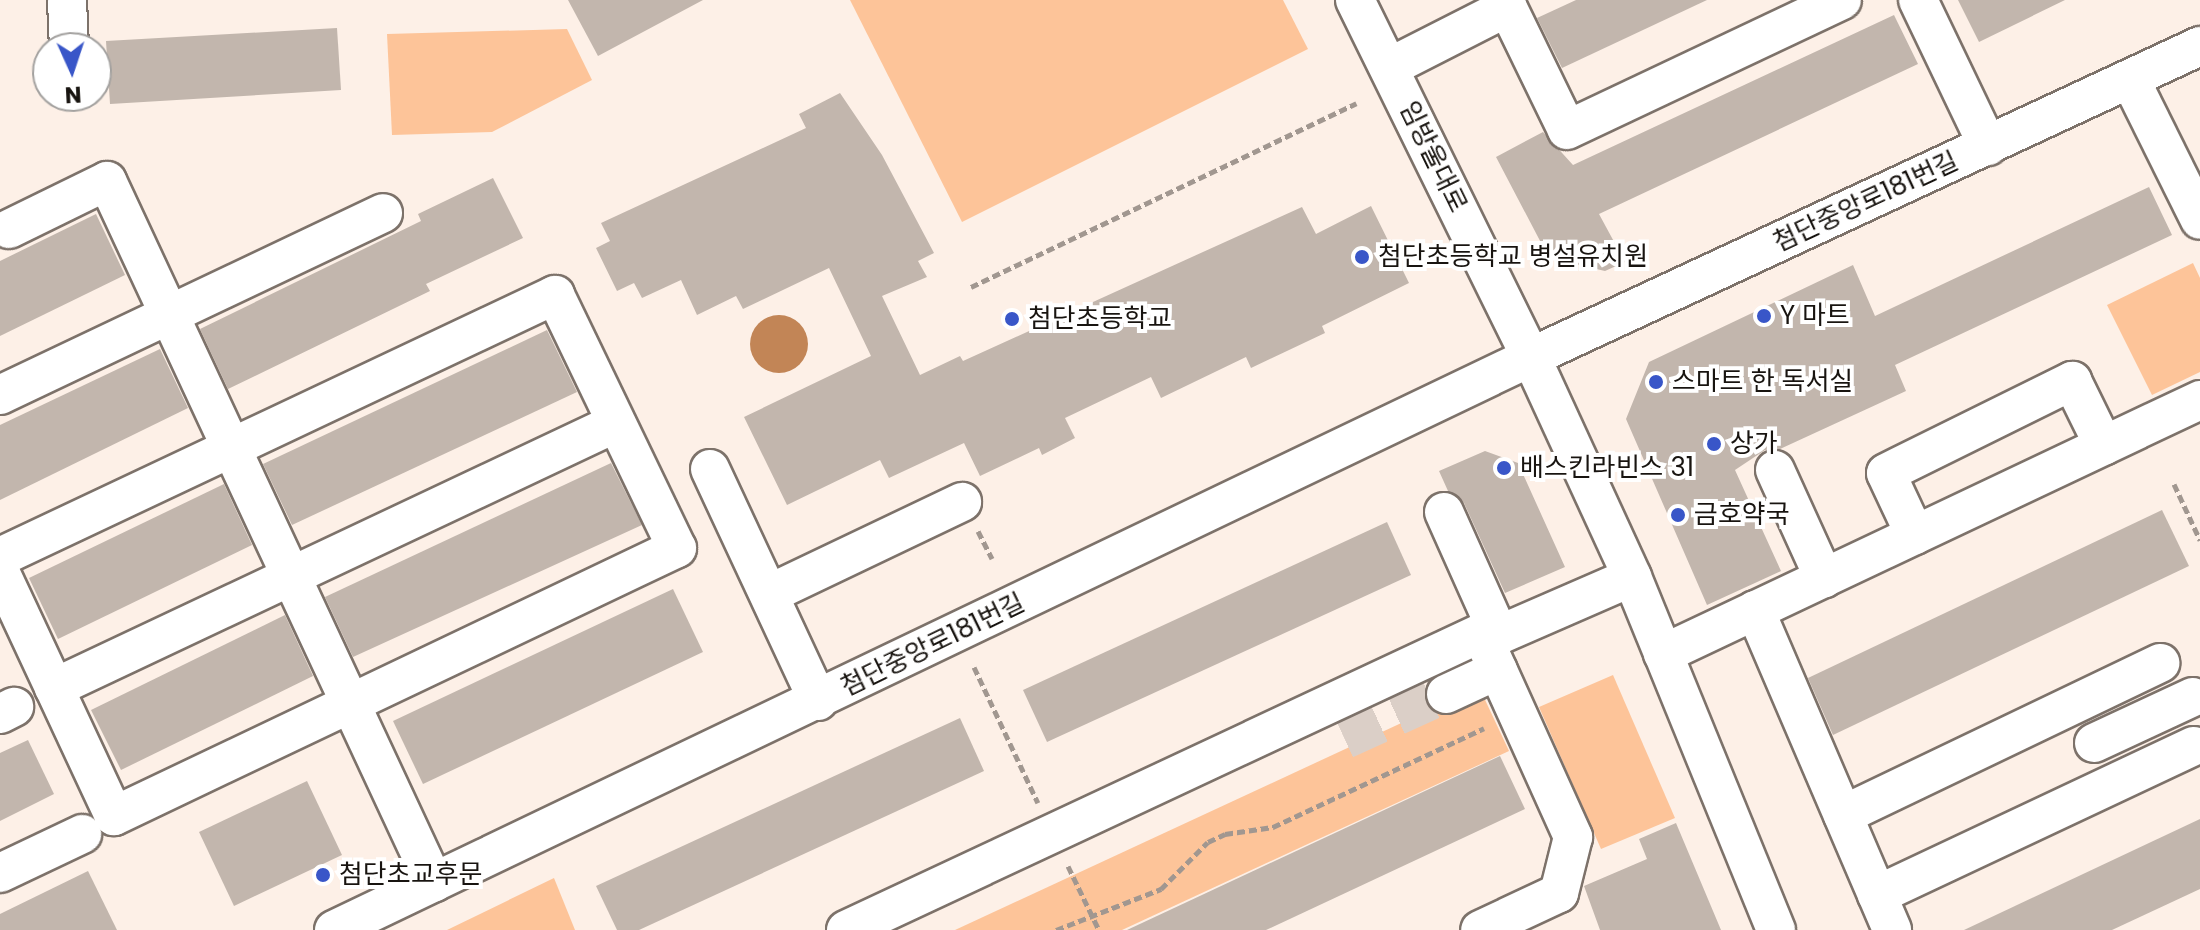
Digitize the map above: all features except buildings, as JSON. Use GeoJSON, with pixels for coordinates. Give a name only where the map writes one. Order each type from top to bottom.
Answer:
{"type":"FeatureCollection","features":[{"type":"Feature","properties":{"kind":"street"},"geometry":{"type":"LineString","coordinates":[[67,0],[68,32]]}},
{"type":"Feature","properties":{"kind":"street","name":"임방울대로"},"geometry":{"type":"LineString","coordinates":[[1355,0],[1531,357]]}},
{"type":"Feature","properties":{"kind":"street"},"geometry":{"type":"LineString","coordinates":[[1390,67],[1506,3],[1567,130],[1842,0]]}},
{"type":"Feature","properties":{"kind":"street"},"geometry":{"type":"LineString","coordinates":[[1918,0],[1988,146]]}},
{"type":"Feature","properties":{"kind":"street","name":"첨단중앙로181번길"},"geometry":{"type":"LineString","coordinates":[[334,930],[818,701],[1531,357],[2200,46]]}},
{"type":"Feature","properties":{"kind":"street"},"geometry":{"type":"LineString","coordinates":[[2130,79],[2200,220]]}},
{"type":"Feature","properties":{"kind":"street"},"geometry":{"type":"LineString","coordinates":[[9,229],[107,181],[434,883]]}},
{"type":"Feature","properties":{"kind":"street"},"geometry":{"type":"LineString","coordinates":[[0,395],[383,213]]}},
{"type":"Feature","properties":{"kind":"street"},"geometry":{"type":"LineString","coordinates":[[0,557],[555,295],[677,548],[114,816],[0,572]]}},
{"type":"Feature","properties":{"kind":"street"},"geometry":{"type":"LineString","coordinates":[[1531,357],[1632,577],[1776,930]]}},
{"type":"Feature","properties":{"kind":"street"},"geometry":{"type":"LineString","coordinates":[[1915,535],[1886,473],[2072,381],[2104,446]]}},
{"type":"Feature","properties":{"kind":"street"},"geometry":{"type":"LineString","coordinates":[[1663,654],[2200,400]]}},
{"type":"Feature","properties":{"kind":"street"},"geometry":{"type":"LineString","coordinates":[[54,688],[616,423]]}},
{"type":"Feature","properties":{"kind":"street"},"geometry":{"type":"LineString","coordinates":[[710,469],[818,701]]}},
{"type":"Feature","properties":{"kind":"street"},"geometry":{"type":"LineString","coordinates":[[1775,470],[1824,578]]}},
{"type":"Feature","properties":{"kind":"street"},"geometry":{"type":"LineString","coordinates":[[769,594],[962,502]]}},
{"type":"Feature","properties":{"kind":"street"},"geometry":{"type":"LineString","coordinates":[[1444,512],[1494,649],[1573,837],[1559,893],[1480,930]]}},
{"type":"Feature","properties":{"kind":"street"},"geometry":{"type":"LineString","coordinates":[[1446,694],[1494,649],[1632,577]]}},
{"type":"Feature","properties":{"kind":"street"},"geometry":{"type":"LineString","coordinates":[[1755,610],[1892,930]]}},
{"type":"Feature","properties":{"kind":"street"},"geometry":{"type":"LineString","coordinates":[[846,930],[1481,633],[1494,649]]}},
{"type":"Feature","properties":{"kind":"street"},"geometry":{"type":"LineString","coordinates":[[1843,815],[2160,663]]}},
{"type":"Feature","properties":{"kind":"street"},"geometry":{"type":"LineString","coordinates":[[2094,743],[2193,697]]}},
{"type":"Feature","properties":{"kind":"street"},"geometry":{"type":"LineString","coordinates":[[2076,704],[2115,783]]}},
{"type":"Feature","properties":{"kind":"street"},"geometry":{"type":"LineString","coordinates":[[1877,895],[2194,746]]}},
{"type":"Feature","properties":{"kind":"street"},"geometry":{"type":"LineString","coordinates":[[0,873],[82,834]]}},
{"type":"Feature","properties":{"kind":"path"},"geometry":{"type":"LineString","coordinates":[[971,287],[1356,103]]}},
{"type":"Feature","properties":{"kind":"path"},"geometry":{"type":"LineString","coordinates":[[2174,484],[2200,540]]}},
{"type":"Feature","properties":{"kind":"path"},"geometry":{"type":"LineString","coordinates":[[1056,930],[1161,889],[1193,853],[1225,834],[1273,827],[1496,723]]}},
{"type":"Feature","properties":{"kind":"shaded area"},"geometry":{"type":"Polygon","coordinates":[[[850,0],[1283,0],[1308,49],[962,222],[850,0]]]}},
{"type":"Feature","properties":{"kind":"shaded area"},"geometry":{"type":"Polygon","coordinates":[[[567,29],[592,80],[492,132],[392,135],[387,34],[567,29]]]}},
{"type":"Feature","properties":{"kind":"shaded area"},"geometry":{"type":"Polygon","coordinates":[[[2193,263],[2200,278],[2200,372],[2152,395],[2107,305],[2193,263]]]}},
{"type":"Feature","properties":{"kind":"shaded area"},"geometry":{"type":"Polygon","coordinates":[[[779,315],[790,317],[799,324],[806,333],[806,355],[799,364],[790,371],[779,373],[768,371],[759,364],[752,355],[750,344],[752,333],[759,324],[768,317],[779,315]]]}},
{"type":"Feature","properties":{"kind":"shaded area"},"geometry":{"type":"Polygon","coordinates":[[[1613,675],[1675,818],[1601,849],[1539,707],[1613,675]]]}},
{"type":"Feature","properties":{"kind":"shaded area"},"geometry":{"type":"Polygon","coordinates":[[[1479,687],[1509,751],[1122,930],[955,930],[1479,687]]]}},
{"type":"Feature","properties":{"kind":"shaded area"},"geometry":{"type":"Polygon","coordinates":[[[554,878],[575,930],[447,930],[554,878]]]}},
{"type":"Feature","properties":{"kind":"tunnel"},"geometry":{"type":"LineString","coordinates":[[1345,740],[1446,694]]}},
{"type":"Feature","properties":{"kind":"place","name":"첨단초등학교 병설유치원"},"geometry":{"type":"Point","coordinates":[1362,257]}},
{"type":"Feature","properties":{"kind":"place","name":"Y 마트"},"geometry":{"type":"Point","coordinates":[1764,316]}},
{"type":"Feature","properties":{"kind":"place","name":"첨단초등학교"},"geometry":{"type":"Point","coordinates":[1012,319]}},
{"type":"Feature","properties":{"kind":"place","name":"스마트 한 독서실"},"geometry":{"type":"Point","coordinates":[1656,382]}},
{"type":"Feature","properties":{"kind":"place","name":"상가"},"geometry":{"type":"Point","coordinates":[1714,444]}},
{"type":"Feature","properties":{"kind":"place","name":"배스킨라빈스 31"},"geometry":{"type":"Point","coordinates":[1504,468]}},
{"type":"Feature","properties":{"kind":"place","name":"금호약국"},"geometry":{"type":"Point","coordinates":[1678,515]}},
{"type":"Feature","properties":{"kind":"place","name":"첨단초교후문"},"geometry":{"type":"Point","coordinates":[323,875]}}]}
